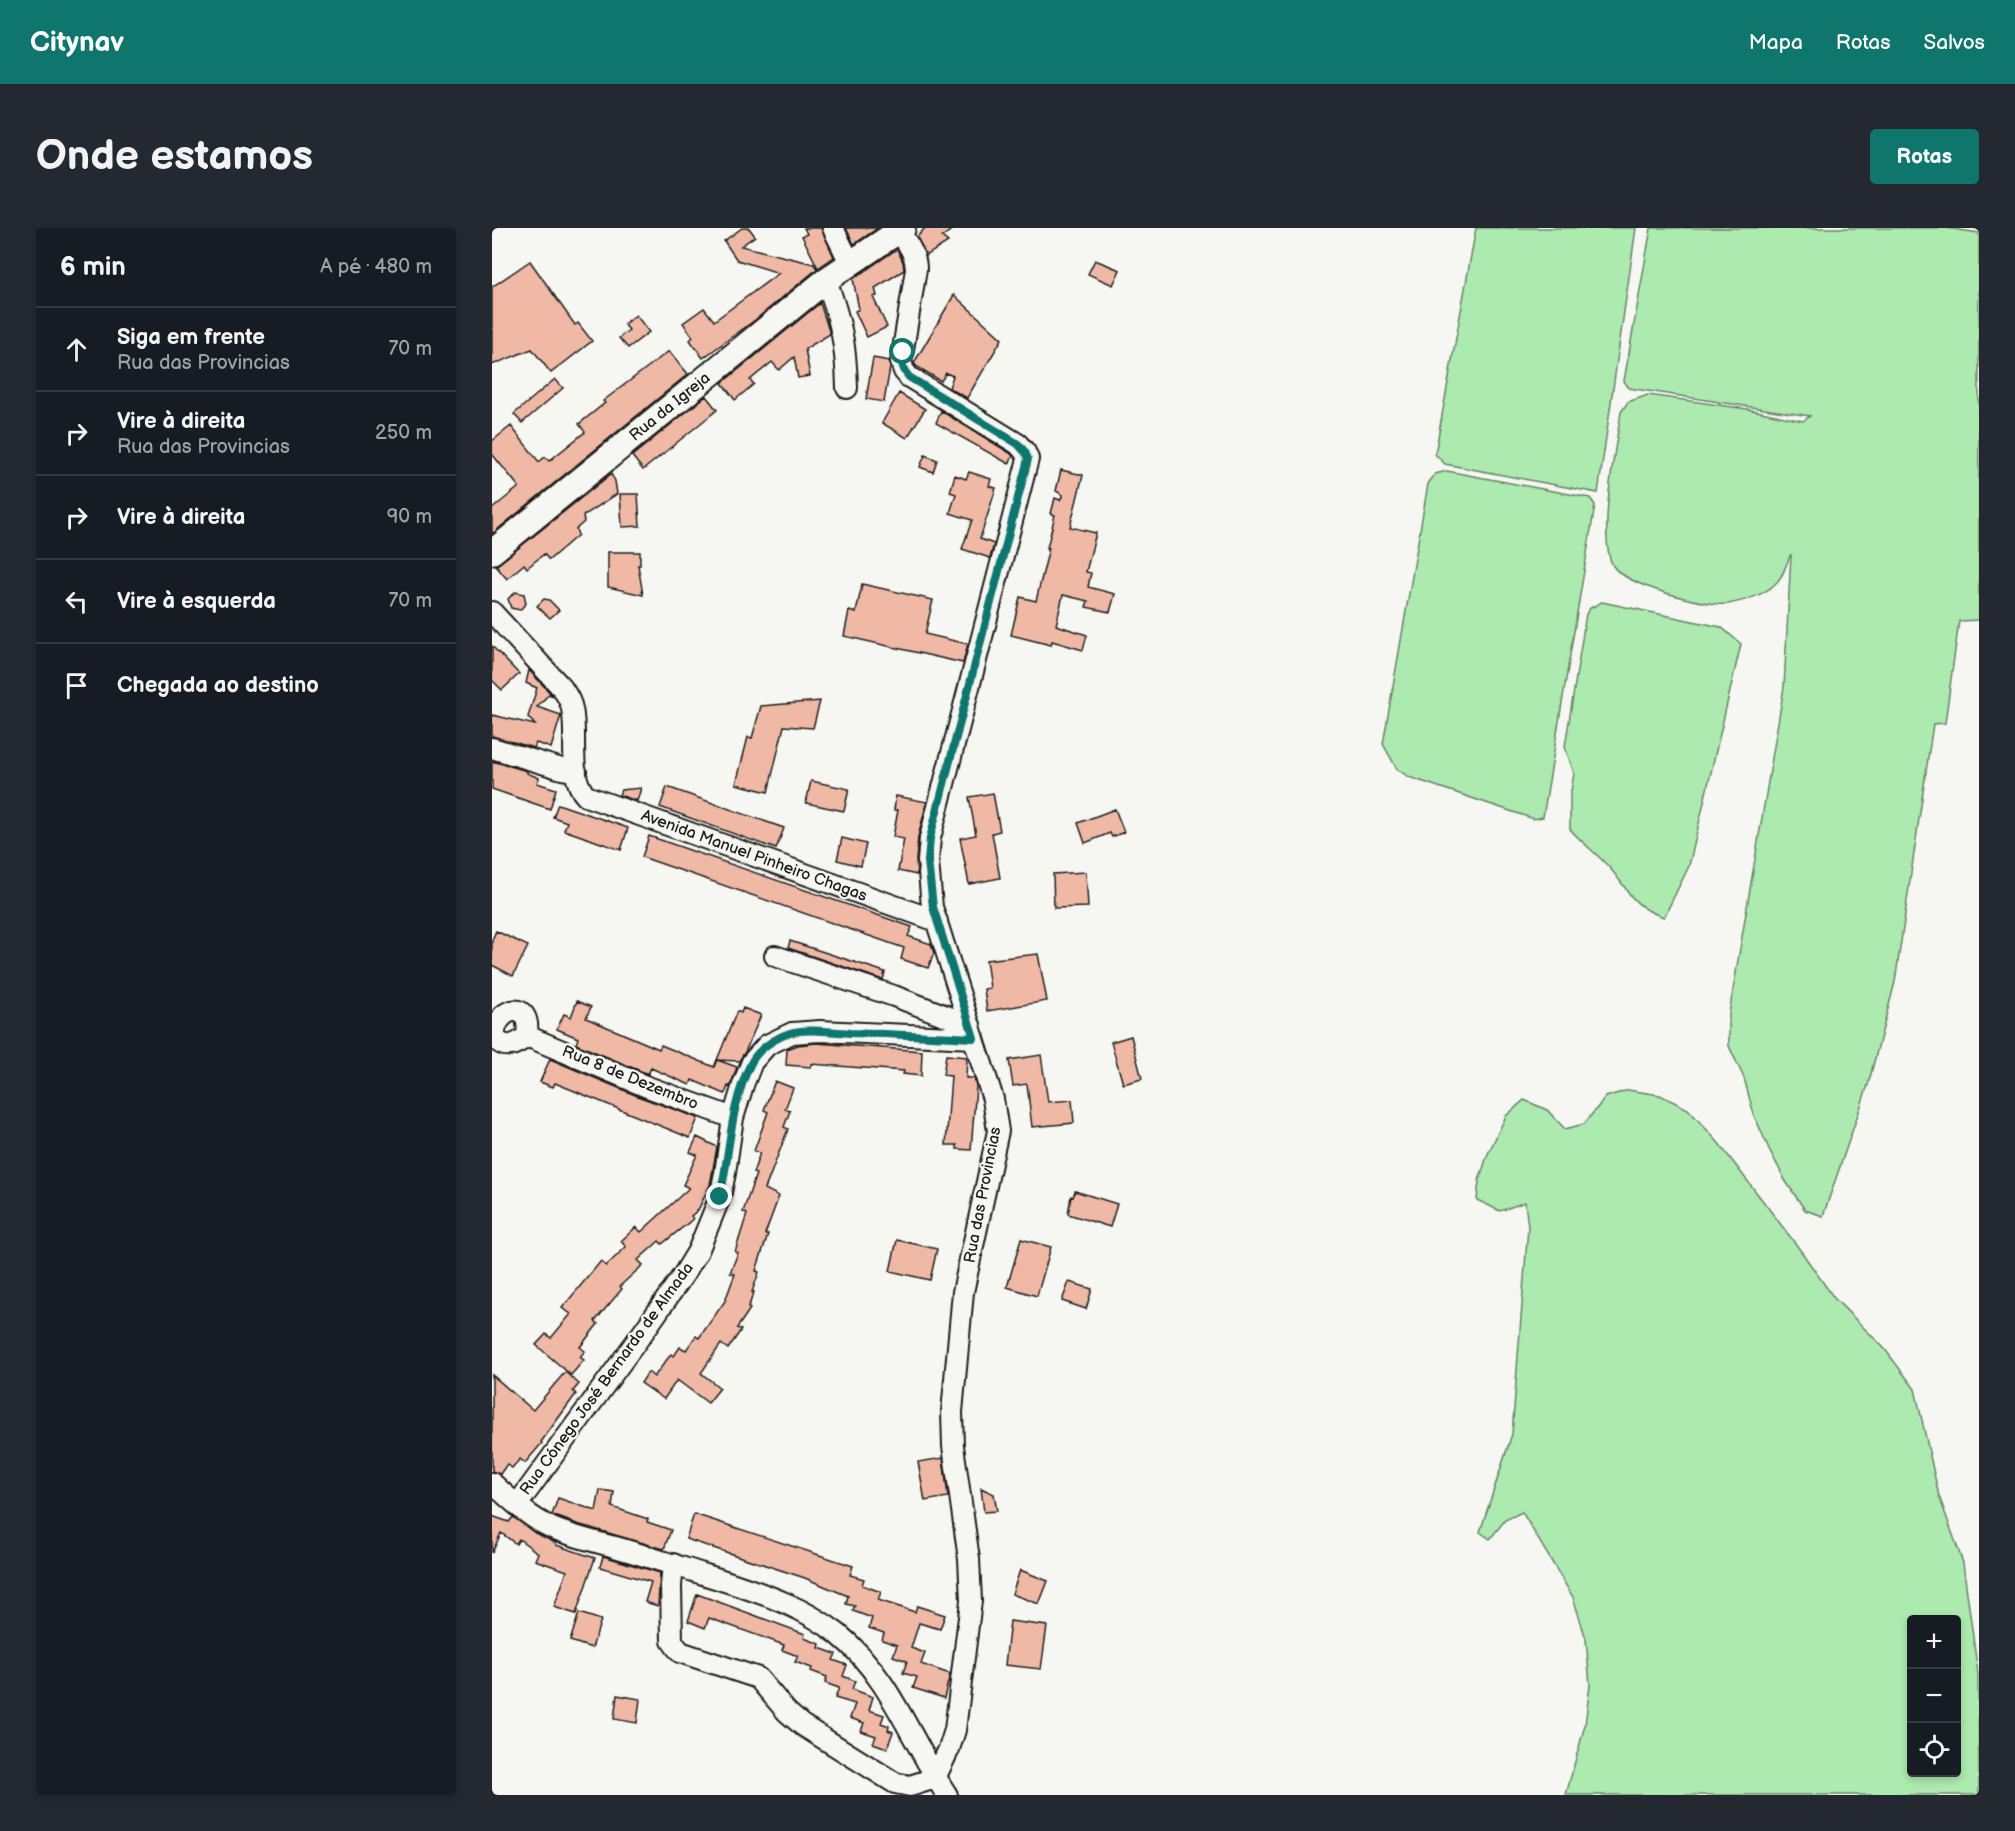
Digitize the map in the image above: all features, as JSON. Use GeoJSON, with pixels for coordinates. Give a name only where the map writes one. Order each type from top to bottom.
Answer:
{"type":"FeatureCollection","features":[{"type":"Feature","properties":{"kind":"street"},"geometry":{"type":"LineString","coordinates":[[833,228],[850,263]]}},
{"type":"Feature","properties":{"kind":"street","name":"Rua da Igreja"},"geometry":{"type":"LineString","coordinates":[[492,552],[826,280],[901,230]]}},
{"type":"Feature","properties":{"kind":"street","name":"Rua das Provincias"},"geometry":{"type":"LineString","coordinates":[[901,230],[916,260],[901,362],[904,371],[909,377],[1018,444],[1028,459],[930,838],[928,861],[929,884],[937,921],[998,1119],[998,1131],[963,1292],[952,1412],[952,1446],[969,1559],[971,1601],[955,1730],[950,1749],[935,1778]]}},
{"type":"Feature","properties":{"kind":"street"},"geometry":{"type":"LineString","coordinates":[[826,280],[843,333],[847,388]]}},
{"type":"Feature","properties":{"kind":"street"},"geometry":{"type":"LineString","coordinates":[[492,612],[562,688],[570,700],[574,721],[576,777]]}},
{"type":"Feature","properties":{"kind":"street"},"geometry":{"type":"LineString","coordinates":[[492,748],[562,769],[576,777]]}},
{"type":"Feature","properties":{"kind":"street","name":"Avenida Manuel Pinheiro Chagas"},"geometry":{"type":"LineString","coordinates":[[576,777],[586,796],[937,921]]}},
{"type":"Feature","properties":{"kind":"street"},"geometry":{"type":"LineString","coordinates":[[775,956],[894,996],[972,1032]]}},
{"type":"Feature","properties":{"kind":"street","name":"Rua Cónego José Bernardo de Almada"},"geometry":{"type":"LineString","coordinates":[[517,1505],[644,1331],[698,1251],[720,1197],[733,1118],[752,1062],[767,1045],[792,1033],[820,1031],[972,1032]]}},
{"type":"Feature","properties":{"kind":"street","name":"Rua 8 de Dezembro"},"geometry":{"type":"LineString","coordinates":[[527,1036],[645,1086],[733,1118]]}},
{"type":"Feature","properties":{"kind":"street"},"geometry":{"type":"LineString","coordinates":[[492,1483],[532,1517],[551,1527],[673,1564],[789,1604],[815,1618],[838,1634],[861,1655],[883,1683],[935,1778],[947,1795]]}},
{"type":"Feature","properties":{"kind":"street"},"geometry":{"type":"LineString","coordinates":[[673,1564],[672,1641],[680,1653],[758,1678],[787,1712],[802,1725],[896,1783],[910,1786],[935,1778]]}},
{"type":"Feature","properties":{"kind":"green space"},"geometry":{"type":"Polygon","coordinates":[[[1476,228],[1636,228],[1598,493],[1445,464],[1435,454],[1476,228]]]}},
{"type":"Feature","properties":{"kind":"green space"},"geometry":{"type":"Polygon","coordinates":[[[1651,228],[1946,228],[1979,233],[1979,620],[1959,621],[1945,723],[1933,724],[1895,982],[1868,1085],[1823,1216],[1805,1210],[1785,1180],[1754,1115],[1744,1078],[1729,1046],[1729,1014],[1784,687],[1791,554],[1780,578],[1769,589],[1746,600],[1717,604],[1667,593],[1620,573],[1613,566],[1607,535],[1609,491],[1615,447],[1621,412],[1628,402],[1648,395],[1747,409],[1803,421],[1810,416],[1629,388],[1624,381],[1651,228]]]}},
{"type":"Feature","properties":{"kind":"green space"},"geometry":{"type":"Polygon","coordinates":[[[1447,471],[1590,498],[1595,505],[1543,817],[1534,819],[1409,777],[1397,769],[1383,744],[1428,484],[1435,474],[1447,471]]]}},
{"type":"Feature","properties":{"kind":"green space"},"geometry":{"type":"Polygon","coordinates":[[[1602,602],[1721,627],[1741,644],[1689,866],[1664,917],[1652,913],[1636,902],[1607,865],[1570,829],[1570,797],[1574,773],[1565,747],[1586,614],[1590,608],[1602,602]]]}},
{"type":"Feature","properties":{"kind":"green space"},"geometry":{"type":"Polygon","coordinates":[[[1628,1090],[1660,1095],[1688,1109],[1717,1141],[1834,1298],[1884,1348],[1915,1389],[1939,1496],[1963,1563],[1978,1674],[1979,1795],[1566,1795],[1585,1725],[1590,1685],[1586,1639],[1573,1597],[1522,1512],[1505,1520],[1490,1539],[1480,1532],[1512,1434],[1528,1227],[1525,1202],[1500,1211],[1477,1200],[1479,1181],[1487,1156],[1506,1116],[1524,1100],[1547,1110],[1565,1129],[1584,1124],[1606,1097],[1628,1090]]]}},
{"type":"Feature","properties":{"kind":"building"},"geometry":{"type":"Polygon","coordinates":[[[742,228],[749,228],[755,236],[741,246],[814,264],[817,269],[755,320],[703,358],[690,340],[693,337],[683,323],[704,308],[714,321],[779,273],[737,260],[724,241],[742,228]]]}},
{"type":"Feature","properties":{"kind":"building"},"geometry":{"type":"Polygon","coordinates":[[[804,228],[821,228],[834,257],[818,268],[802,236],[807,234],[804,228]]]}},
{"type":"Feature","properties":{"kind":"building"},"geometry":{"type":"Polygon","coordinates":[[[846,228],[878,228],[854,244],[846,228]]]}},
{"type":"Feature","properties":{"kind":"building"},"geometry":{"type":"Polygon","coordinates":[[[925,228],[954,228],[942,237],[948,242],[926,256],[917,237],[925,228]]]}},
{"type":"Feature","properties":{"kind":"building"},"geometry":{"type":"Polygon","coordinates":[[[897,249],[904,270],[875,288],[877,296],[873,297],[887,327],[867,337],[855,311],[859,309],[853,279],[897,249]]]}},
{"type":"Feature","properties":{"kind":"building"},"geometry":{"type":"Polygon","coordinates":[[[1095,260],[1120,270],[1113,285],[1088,274],[1095,260]]]}},
{"type":"Feature","properties":{"kind":"building"},"geometry":{"type":"Polygon","coordinates":[[[530,261],[575,325],[578,323],[592,341],[551,373],[532,349],[492,365],[492,287],[530,261]]]}},
{"type":"Feature","properties":{"kind":"building"},"geometry":{"type":"Polygon","coordinates":[[[954,295],[1002,339],[967,398],[949,388],[953,376],[946,373],[941,381],[914,363],[954,295]]]}},
{"type":"Feature","properties":{"kind":"building"},"geometry":{"type":"Polygon","coordinates":[[[820,303],[830,334],[805,349],[810,376],[798,378],[794,357],[779,370],[772,362],[750,380],[754,384],[735,400],[722,383],[820,303]]]}},
{"type":"Feature","properties":{"kind":"building"},"geometry":{"type":"Polygon","coordinates":[[[636,315],[649,332],[628,348],[619,338],[629,330],[624,324],[636,315]]]}},
{"type":"Feature","properties":{"kind":"building"},"geometry":{"type":"Polygon","coordinates":[[[669,351],[688,374],[492,534],[492,509],[519,487],[492,454],[492,441],[511,426],[539,462],[545,457],[549,461],[585,432],[579,424],[605,403],[603,401],[669,351]]]}},
{"type":"Feature","properties":{"kind":"building"},"geometry":{"type":"Polygon","coordinates":[[[873,358],[889,361],[890,368],[884,402],[866,399],[873,358]]]}},
{"type":"Feature","properties":{"kind":"building"},"geometry":{"type":"Polygon","coordinates":[[[555,379],[563,388],[522,423],[514,414],[555,379]]]}},
{"type":"Feature","properties":{"kind":"building"},"geometry":{"type":"Polygon","coordinates":[[[899,393],[925,409],[907,438],[882,423],[899,393]]]}},
{"type":"Feature","properties":{"kind":"building"},"geometry":{"type":"Polygon","coordinates":[[[706,396],[717,410],[643,470],[632,456],[706,396]]]}},
{"type":"Feature","properties":{"kind":"building"},"geometry":{"type":"Polygon","coordinates":[[[941,411],[1010,453],[1013,456],[1009,464],[936,423],[941,411]]]}},
{"type":"Feature","properties":{"kind":"building"},"geometry":{"type":"Polygon","coordinates":[[[925,455],[937,460],[933,472],[920,467],[925,455]]]}},
{"type":"Feature","properties":{"kind":"building"},"geometry":{"type":"Polygon","coordinates":[[[1061,470],[1083,475],[1070,527],[1096,533],[1086,572],[1091,573],[1088,587],[1115,594],[1110,612],[1086,607],[1088,601],[1063,595],[1056,625],[1087,635],[1083,650],[1052,641],[1051,645],[1011,635],[1020,597],[1036,601],[1049,548],[1047,548],[1055,515],[1051,514],[1055,498],[1060,500],[1063,495],[1056,491],[1061,470]]]}},
{"type":"Feature","properties":{"kind":"building"},"geometry":{"type":"Polygon","coordinates":[[[969,472],[991,479],[989,486],[996,488],[980,539],[994,544],[990,558],[962,549],[972,520],[950,513],[956,494],[950,492],[955,475],[966,479],[969,472]]]}},
{"type":"Feature","properties":{"kind":"building"},"geometry":{"type":"Polygon","coordinates":[[[611,474],[615,481],[617,494],[583,516],[584,522],[576,529],[578,535],[549,560],[544,554],[527,568],[524,564],[507,579],[496,566],[611,474]]]}},
{"type":"Feature","properties":{"kind":"building"},"geometry":{"type":"Polygon","coordinates":[[[620,494],[638,494],[640,526],[622,527],[620,494]]]}},
{"type":"Feature","properties":{"kind":"building"},"geometry":{"type":"Polygon","coordinates":[[[608,552],[640,552],[640,565],[638,565],[643,595],[608,587],[608,552]]]}},
{"type":"Feature","properties":{"kind":"building"},"geometry":{"type":"Polygon","coordinates":[[[862,584],[933,600],[925,634],[968,644],[963,663],[844,636],[849,611],[856,613],[862,584]]]}},
{"type":"Feature","properties":{"kind":"building"},"geometry":{"type":"Polygon","coordinates":[[[515,592],[524,594],[526,603],[520,610],[511,608],[508,599],[515,592]]]}},
{"type":"Feature","properties":{"kind":"building"},"geometry":{"type":"Polygon","coordinates":[[[544,599],[549,600],[559,610],[550,618],[537,606],[544,599]]]}},
{"type":"Feature","properties":{"kind":"building"},"geometry":{"type":"Polygon","coordinates":[[[492,646],[519,674],[502,690],[492,680],[492,646]]]}},
{"type":"Feature","properties":{"kind":"building"},"geometry":{"type":"Polygon","coordinates":[[[529,670],[553,696],[549,694],[537,707],[561,715],[551,748],[536,743],[534,748],[492,736],[492,715],[535,725],[528,717],[537,688],[526,683],[529,670]]]}},
{"type":"Feature","properties":{"kind":"building"},"geometry":{"type":"Polygon","coordinates":[[[820,701],[813,728],[784,726],[768,792],[736,784],[748,737],[752,738],[761,706],[820,701]]]}},
{"type":"Feature","properties":{"kind":"building"},"geometry":{"type":"Polygon","coordinates":[[[492,761],[527,771],[539,778],[537,783],[556,789],[550,809],[492,789],[492,761]]]}},
{"type":"Feature","properties":{"kind":"building"},"geometry":{"type":"Polygon","coordinates":[[[811,781],[849,789],[844,811],[806,803],[811,781]]]}},
{"type":"Feature","properties":{"kind":"building"},"geometry":{"type":"Polygon","coordinates":[[[667,787],[784,828],[776,849],[660,807],[667,787]]]}},
{"type":"Feature","properties":{"kind":"building"},"geometry":{"type":"Polygon","coordinates":[[[641,788],[637,801],[619,795],[621,790],[641,788]]]}},
{"type":"Feature","properties":{"kind":"building"},"geometry":{"type":"Polygon","coordinates":[[[993,793],[1000,831],[992,833],[1000,878],[969,884],[960,838],[976,835],[969,797],[993,793]]]}},
{"type":"Feature","properties":{"kind":"building"},"geometry":{"type":"Polygon","coordinates":[[[896,796],[927,802],[918,837],[917,875],[898,871],[904,839],[893,837],[898,810],[894,810],[896,796]]]}},
{"type":"Feature","properties":{"kind":"building"},"geometry":{"type":"Polygon","coordinates":[[[558,804],[628,828],[621,850],[564,830],[567,822],[553,817],[558,804]]]}},
{"type":"Feature","properties":{"kind":"building"},"geometry":{"type":"Polygon","coordinates":[[[1115,809],[1124,832],[1112,837],[1110,833],[1085,843],[1078,823],[1115,809]]]}},
{"type":"Feature","properties":{"kind":"building"},"geometry":{"type":"Polygon","coordinates":[[[649,836],[912,927],[908,936],[931,944],[934,953],[928,968],[901,959],[904,948],[642,857],[649,836]]]}},
{"type":"Feature","properties":{"kind":"building"},"geometry":{"type":"Polygon","coordinates":[[[842,838],[866,844],[861,866],[837,860],[842,838]]]}},
{"type":"Feature","properties":{"kind":"building"},"geometry":{"type":"Polygon","coordinates":[[[1086,872],[1088,907],[1054,908],[1053,874],[1086,872]]]}},
{"type":"Feature","properties":{"kind":"building"},"geometry":{"type":"Polygon","coordinates":[[[496,931],[528,946],[513,976],[492,965],[492,940],[496,931]]]}},
{"type":"Feature","properties":{"kind":"building"},"geometry":{"type":"Polygon","coordinates":[[[790,941],[885,972],[883,980],[788,948],[790,941]]]}},
{"type":"Feature","properties":{"kind":"building"},"geometry":{"type":"Polygon","coordinates":[[[1038,954],[1047,1001],[987,1011],[984,989],[990,988],[986,960],[1038,954]]]}},
{"type":"Feature","properties":{"kind":"building"},"geometry":{"type":"Polygon","coordinates":[[[577,1001],[591,1007],[586,1018],[659,1049],[661,1045],[714,1067],[717,1060],[737,1067],[730,1087],[728,1086],[725,1094],[692,1080],[690,1085],[651,1068],[648,1074],[576,1044],[578,1038],[557,1029],[564,1014],[571,1017],[577,1001]]]}},
{"type":"Feature","properties":{"kind":"building"},"geometry":{"type":"Polygon","coordinates":[[[743,1008],[761,1015],[745,1052],[739,1061],[717,1060],[737,1011],[741,1013],[743,1008]]]}},
{"type":"Feature","properties":{"kind":"building"},"geometry":{"type":"Polygon","coordinates":[[[1131,1036],[1142,1079],[1123,1084],[1111,1042],[1131,1036]]]}},
{"type":"Feature","properties":{"kind":"building"},"geometry":{"type":"Polygon","coordinates":[[[816,1043],[922,1051],[921,1076],[903,1074],[904,1071],[811,1064],[811,1067],[786,1065],[787,1049],[816,1043]]]}},
{"type":"Feature","properties":{"kind":"building"},"geometry":{"type":"Polygon","coordinates":[[[946,1055],[967,1057],[966,1078],[974,1078],[976,1086],[971,1150],[957,1149],[957,1145],[946,1145],[951,1076],[943,1075],[946,1055]]]}},
{"type":"Feature","properties":{"kind":"building"},"geometry":{"type":"Polygon","coordinates":[[[1041,1055],[1048,1102],[1072,1100],[1074,1123],[1032,1127],[1027,1084],[1013,1086],[1009,1060],[1041,1055]]]}},
{"type":"Feature","properties":{"kind":"building"},"geometry":{"type":"Polygon","coordinates":[[[550,1059],[640,1097],[698,1118],[690,1138],[555,1083],[553,1087],[540,1082],[550,1059]]]}},
{"type":"Feature","properties":{"kind":"building"},"geometry":{"type":"Polygon","coordinates":[[[775,1081],[793,1088],[785,1109],[790,1111],[784,1127],[788,1129],[765,1189],[779,1196],[765,1234],[768,1234],[756,1271],[759,1272],[748,1308],[750,1309],[737,1328],[741,1330],[728,1349],[721,1344],[701,1373],[720,1388],[708,1403],[677,1380],[664,1399],[641,1383],[648,1372],[654,1377],[671,1354],[674,1356],[680,1347],[686,1350],[696,1336],[699,1338],[725,1301],[735,1274],[730,1273],[738,1253],[735,1252],[747,1214],[743,1212],[756,1174],[753,1173],[760,1153],[754,1151],[768,1112],[764,1110],[775,1081]]]}},
{"type":"Feature","properties":{"kind":"building"},"geometry":{"type":"Polygon","coordinates":[[[697,1137],[717,1147],[710,1185],[698,1210],[691,1216],[693,1219],[662,1244],[659,1241],[638,1260],[643,1265],[620,1286],[622,1289],[595,1321],[598,1324],[580,1347],[585,1351],[580,1357],[584,1360],[571,1375],[536,1345],[546,1334],[551,1338],[571,1314],[562,1308],[601,1261],[606,1266],[626,1247],[621,1241],[636,1227],[641,1232],[689,1188],[683,1185],[697,1155],[690,1152],[697,1137]]]}},
{"type":"Feature","properties":{"kind":"building"},"geometry":{"type":"Polygon","coordinates":[[[1075,1191],[1117,1204],[1110,1227],[1068,1214],[1071,1196],[1073,1197],[1075,1191]]]}},
{"type":"Feature","properties":{"kind":"building"},"geometry":{"type":"Polygon","coordinates":[[[1021,1239],[1051,1247],[1037,1296],[1007,1287],[1021,1239]]]}},
{"type":"Feature","properties":{"kind":"building"},"geometry":{"type":"Polygon","coordinates":[[[897,1240],[937,1249],[930,1280],[890,1271],[897,1240]]]}},
{"type":"Feature","properties":{"kind":"building"},"geometry":{"type":"Polygon","coordinates":[[[1069,1282],[1092,1289],[1086,1309],[1062,1301],[1069,1282]]]}},
{"type":"Feature","properties":{"kind":"building"},"geometry":{"type":"Polygon","coordinates":[[[565,1372],[579,1384],[573,1391],[576,1394],[542,1443],[525,1463],[520,1459],[512,1468],[507,1464],[500,1474],[492,1471],[492,1375],[533,1410],[565,1372]]]}},
{"type":"Feature","properties":{"kind":"building"},"geometry":{"type":"Polygon","coordinates":[[[943,1458],[948,1497],[925,1501],[918,1462],[943,1458]]]}},
{"type":"Feature","properties":{"kind":"building"},"geometry":{"type":"Polygon","coordinates":[[[981,1488],[994,1494],[997,1511],[984,1512],[981,1488]]]}},
{"type":"Feature","properties":{"kind":"building"},"geometry":{"type":"Polygon","coordinates":[[[600,1490],[614,1492],[612,1507],[648,1519],[647,1522],[671,1530],[664,1549],[552,1515],[558,1498],[596,1511],[600,1490]]]}},
{"type":"Feature","properties":{"kind":"building"},"geometry":{"type":"Polygon","coordinates":[[[694,1514],[853,1566],[850,1575],[864,1579],[862,1585],[881,1592],[878,1600],[915,1612],[917,1606],[945,1615],[940,1629],[919,1623],[911,1648],[925,1653],[921,1664],[950,1674],[944,1698],[913,1688],[917,1677],[903,1673],[907,1661],[893,1656],[897,1645],[882,1640],[884,1633],[869,1628],[872,1618],[853,1611],[855,1606],[846,1604],[848,1596],[805,1578],[686,1539],[694,1514]]]}},
{"type":"Feature","properties":{"kind":"building"},"geometry":{"type":"Polygon","coordinates":[[[492,1516],[509,1522],[513,1517],[556,1545],[595,1558],[576,1614],[554,1607],[567,1571],[535,1560],[538,1553],[519,1539],[516,1544],[501,1533],[492,1553],[492,1516]]]}},
{"type":"Feature","properties":{"kind":"building"},"geometry":{"type":"Polygon","coordinates":[[[603,1556],[660,1573],[658,1606],[645,1602],[651,1582],[600,1567],[603,1556]]]}},
{"type":"Feature","properties":{"kind":"building"},"geometry":{"type":"Polygon","coordinates":[[[1020,1570],[1048,1581],[1039,1604],[1012,1594],[1020,1570]]]}},
{"type":"Feature","properties":{"kind":"building"},"geometry":{"type":"Polygon","coordinates":[[[697,1594],[805,1634],[804,1638],[820,1644],[819,1648],[836,1654],[833,1660],[847,1665],[843,1676],[855,1681],[852,1689],[873,1697],[869,1710],[884,1715],[881,1723],[889,1726],[888,1730],[893,1732],[887,1748],[873,1743],[876,1736],[861,1731],[864,1723],[850,1718],[855,1704],[835,1698],[839,1688],[825,1683],[827,1677],[811,1671],[812,1668],[795,1662],[798,1656],[782,1650],[784,1645],[709,1618],[705,1628],[688,1621],[697,1594]]]}},
{"type":"Feature","properties":{"kind":"building"},"geometry":{"type":"Polygon","coordinates":[[[579,1613],[601,1620],[592,1648],[570,1641],[579,1613]]]}},
{"type":"Feature","properties":{"kind":"building"},"geometry":{"type":"Polygon","coordinates":[[[1010,1621],[1047,1626],[1041,1669],[1005,1665],[1010,1621]]]}},
{"type":"Feature","properties":{"kind":"building"},"geometry":{"type":"Polygon","coordinates":[[[617,1695],[640,1699],[637,1723],[614,1719],[617,1695]]]}},
{"type":"Feature","properties":{"kind":"route"},"geometry":{"type":"LineString","coordinates":[[720,1197],[733,1118],[742,1085],[752,1062],[767,1045],[792,1033],[820,1031],[974,1038],[930,895],[928,861],[930,838],[1028,459],[1018,444],[909,377],[901,362],[903,352]]}}]}
